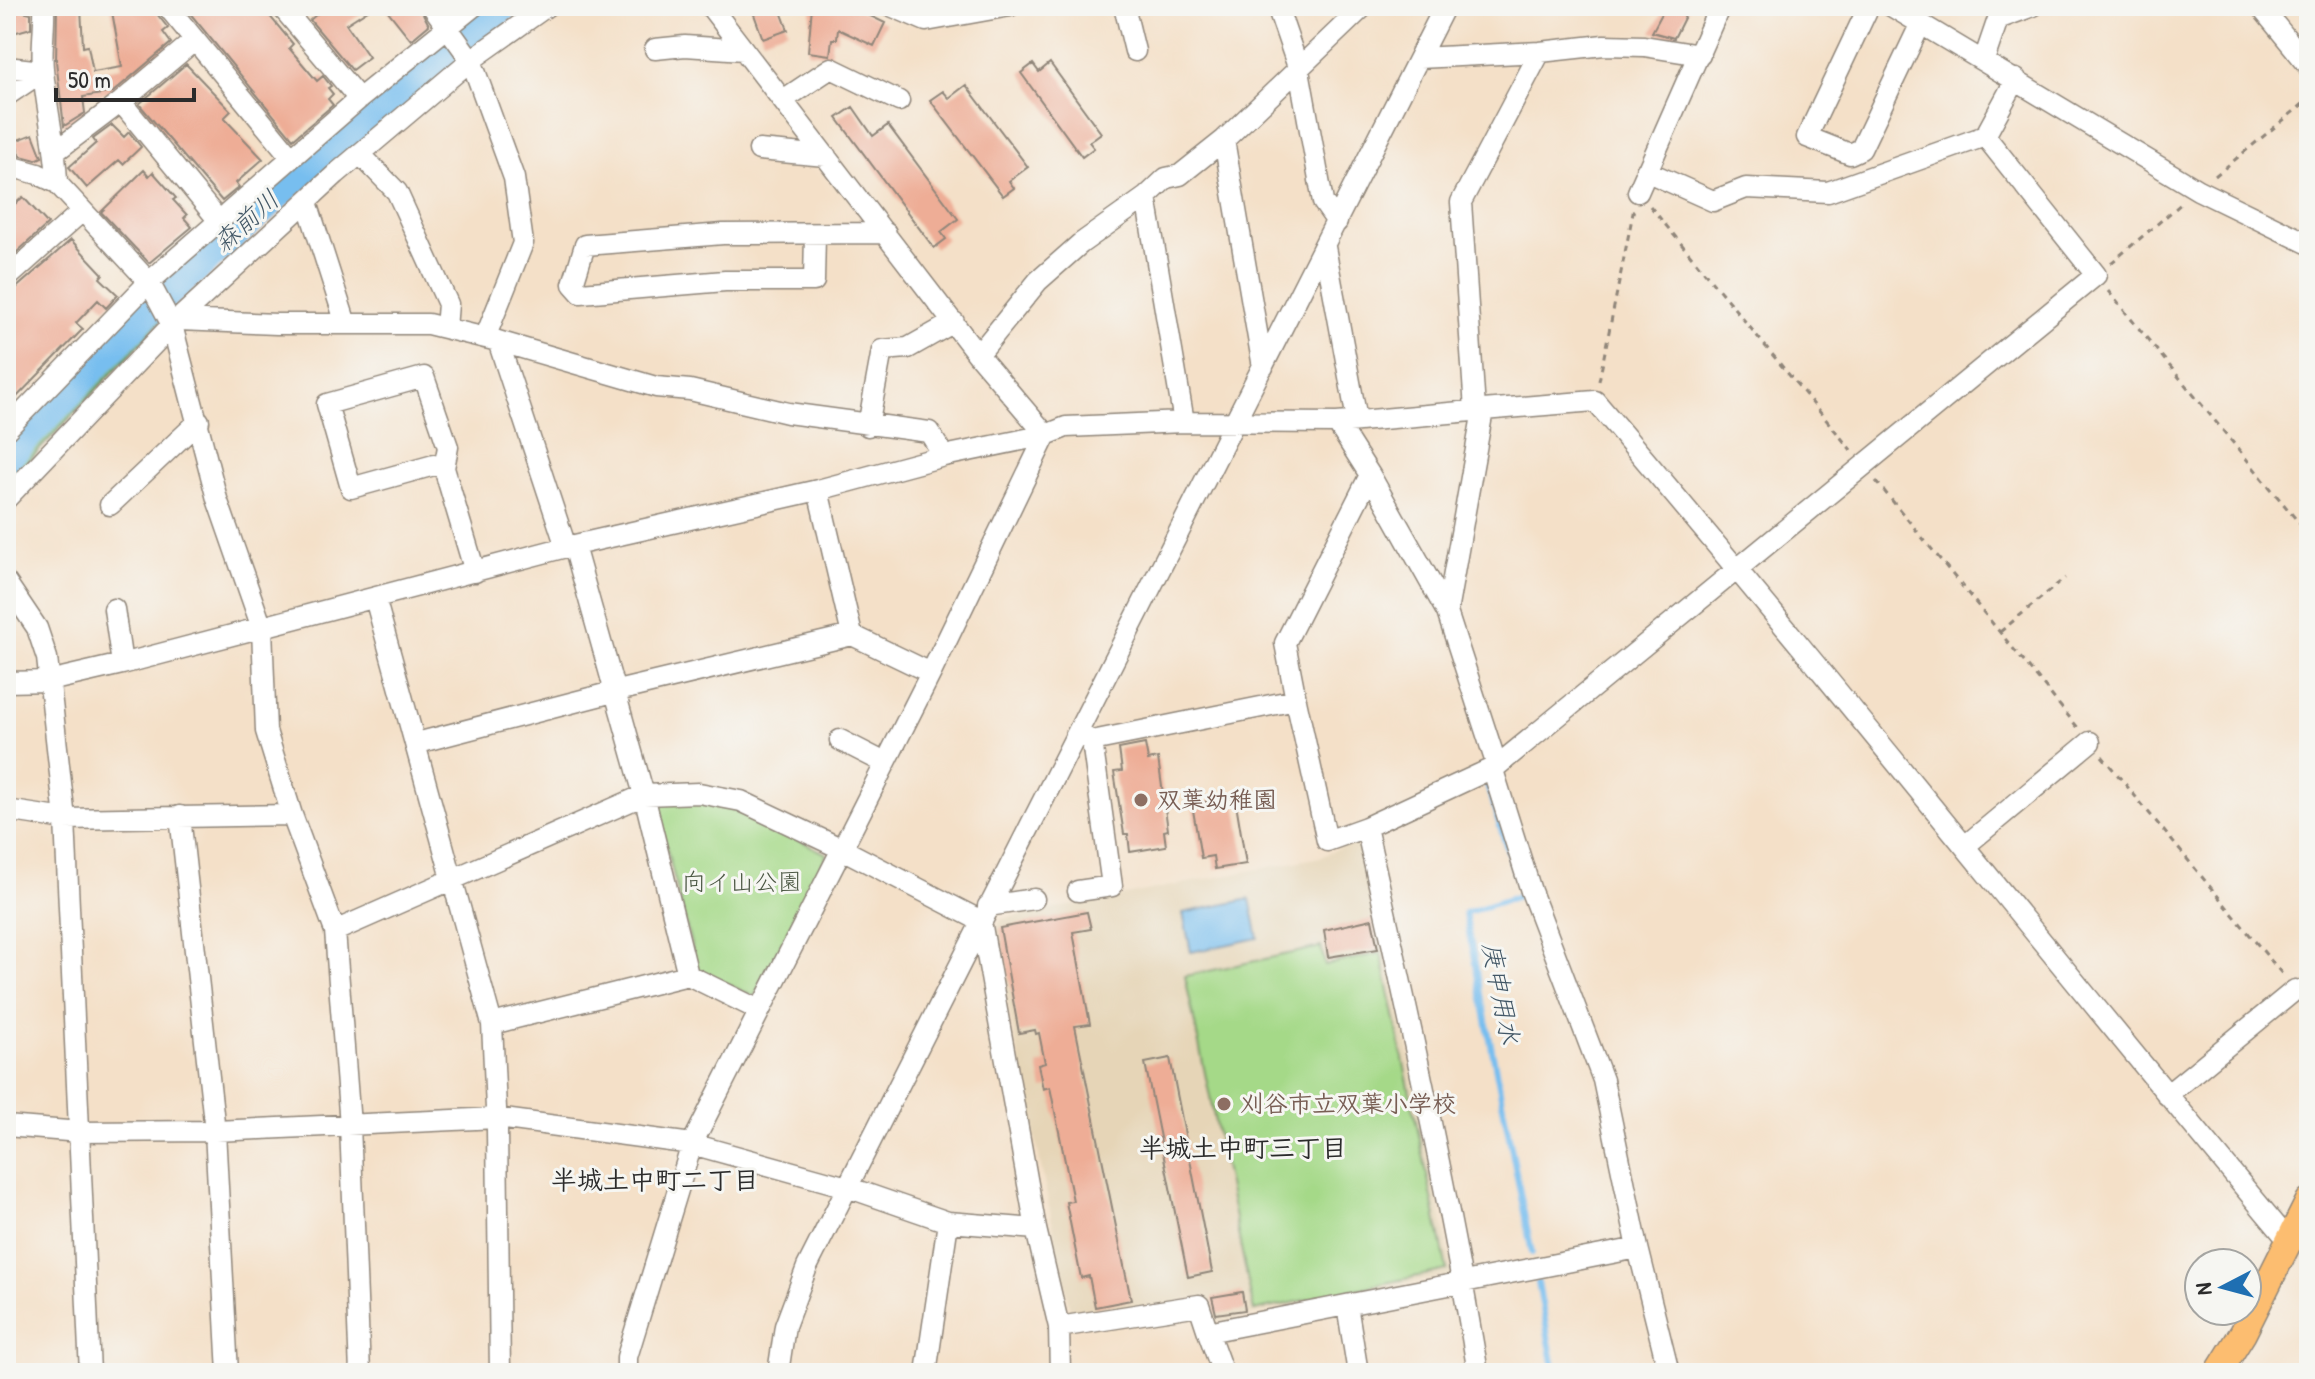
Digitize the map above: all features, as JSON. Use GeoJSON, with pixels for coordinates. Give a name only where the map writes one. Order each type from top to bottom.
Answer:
{"type":"FeatureCollection","features":[{"type":"Feature","properties":{"kind":"main road"},"geometry":{"type":"LineString","coordinates":[[2218,1373],[2243,1333],[2309,1201]]}},
{"type":"Feature","properties":{"kind":"street"},"geometry":{"type":"LineString","coordinates":[[44,6],[43,71],[56,151],[57,183]]}},
{"type":"Feature","properties":{"kind":"street"},"geometry":{"type":"LineString","coordinates":[[167,6],[291,157]]}},
{"type":"Feature","properties":{"kind":"street"},"geometry":{"type":"LineString","coordinates":[[281,6],[359,99]]}},
{"type":"Feature","properties":{"kind":"street"},"geometry":{"type":"LineString","coordinates":[[432,6],[471,60],[514,178],[523,243],[492,339],[570,546],[644,795],[688,975]]}},
{"type":"Feature","properties":{"kind":"street"},"geometry":{"type":"LineString","coordinates":[[9,420],[149,282],[359,99],[474,6]]}},
{"type":"Feature","properties":{"kind":"street"},"geometry":{"type":"LineString","coordinates":[[6,499],[175,322],[360,154],[471,60],[547,6]]}},
{"type":"Feature","properties":{"kind":"street"},"geometry":{"type":"LineString","coordinates":[[710,6],[978,355],[1046,435]]}},
{"type":"Feature","properties":{"kind":"street"},"geometry":{"type":"LineString","coordinates":[[891,6],[926,21],[1010,6]]}},
{"type":"Feature","properties":{"kind":"street"},"geometry":{"type":"LineString","coordinates":[[1124,6],[1135,51]]}},
{"type":"Feature","properties":{"kind":"street"},"geometry":{"type":"LineString","coordinates":[[1277,6],[1299,70],[1323,202],[1337,222]]}},
{"type":"Feature","properties":{"kind":"street"},"geometry":{"type":"LineString","coordinates":[[978,355],[1038,281],[1080,244],[1146,197],[1166,178],[1180,175],[1224,140],[1364,6]]}},
{"type":"Feature","properties":{"kind":"street"},"geometry":{"type":"LineString","coordinates":[[778,1373],[785,1326],[807,1267],[985,913],[1085,737],[1263,367],[1445,6]]}},
{"type":"Feature","properties":{"kind":"street"},"geometry":{"type":"LineString","coordinates":[[1638,192],[1720,6]]}},
{"type":"Feature","properties":{"kind":"street"},"geometry":{"type":"LineString","coordinates":[[1869,6],[1807,137],[1850,154],[1861,149],[1921,23]]}},
{"type":"Feature","properties":{"kind":"street"},"geometry":{"type":"LineString","coordinates":[[1891,6],[2198,190],[2309,244]]}},
{"type":"Feature","properties":{"kind":"street"},"geometry":{"type":"LineString","coordinates":[[1984,60],[1998,19],[2033,6]]}},
{"type":"Feature","properties":{"kind":"street"},"geometry":{"type":"LineString","coordinates":[[2260,6],[2309,66]]}},
{"type":"Feature","properties":{"kind":"street"},"geometry":{"type":"LineString","coordinates":[[56,151],[195,40]]}},
{"type":"Feature","properties":{"kind":"street"},"geometry":{"type":"LineString","coordinates":[[1419,58],[1540,52],[1604,45],[1644,46],[1700,55]]}},
{"type":"Feature","properties":{"kind":"street"},"geometry":{"type":"LineString","coordinates":[[655,49],[685,46],[744,50]]}},
{"type":"Feature","properties":{"kind":"street"},"geometry":{"type":"LineString","coordinates":[[1447,612],[1479,410],[1461,202],[1540,52]]}},
{"type":"Feature","properties":{"kind":"street"},"geometry":{"type":"LineString","coordinates":[[6,67],[43,71]]}},
{"type":"Feature","properties":{"kind":"street"},"geometry":{"type":"LineString","coordinates":[[783,100],[831,68],[899,101]]}},
{"type":"Feature","properties":{"kind":"street"},"geometry":{"type":"LineString","coordinates":[[6,96],[43,71]]}},
{"type":"Feature","properties":{"kind":"street"},"geometry":{"type":"LineString","coordinates":[[1646,171],[1713,201],[1746,188],[1828,192],[1985,136],[2016,79]]}},
{"type":"Feature","properties":{"kind":"street"},"geometry":{"type":"LineString","coordinates":[[121,102],[219,221]]}},
{"type":"Feature","properties":{"kind":"street"},"geometry":{"type":"LineString","coordinates":[[1370,475],[1285,643],[1327,841],[1366,827],[1495,766],[2096,275],[1985,136]]}},
{"type":"Feature","properties":{"kind":"street"},"geometry":{"type":"LineString","coordinates":[[1224,140],[1263,367]]}},
{"type":"Feature","properties":{"kind":"street"},"geometry":{"type":"LineString","coordinates":[[759,150],[826,156]]}},
{"type":"Feature","properties":{"kind":"street"},"geometry":{"type":"LineString","coordinates":[[360,154],[397,192],[448,304],[446,328]]}},
{"type":"Feature","properties":{"kind":"street"},"geometry":{"type":"LineString","coordinates":[[6,165],[57,183],[149,282],[175,322],[217,499],[262,628],[266,731],[292,815],[335,931],[350,1125],[360,1373]]}},
{"type":"Feature","properties":{"kind":"street"},"geometry":{"type":"LineString","coordinates":[[1146,197],[1184,422]]}},
{"type":"Feature","properties":{"kind":"street"},"geometry":{"type":"LineString","coordinates":[[307,202],[346,324]]}},
{"type":"Feature","properties":{"kind":"street"},"geometry":{"type":"LineString","coordinates":[[6,279],[81,212]]}},
{"type":"Feature","properties":{"kind":"street"},"geometry":{"type":"LineString","coordinates":[[815,235],[814,281],[725,281],[581,293],[573,284],[585,245],[723,234],[886,233]]}},
{"type":"Feature","properties":{"kind":"street"},"geometry":{"type":"LineString","coordinates":[[1325,247],[1347,422],[1370,475],[1447,612],[1531,891],[1603,1080],[1638,1248],[1669,1373]]}},
{"type":"Feature","properties":{"kind":"street"},"geometry":{"type":"LineString","coordinates":[[175,322],[428,324],[492,339],[656,387],[690,390],[788,413],[929,432],[944,456]]}},
{"type":"Feature","properties":{"kind":"street"},"geometry":{"type":"LineString","coordinates":[[868,426],[882,350],[908,348],[954,322]]}},
{"type":"Feature","properties":{"kind":"street"},"geometry":{"type":"LineString","coordinates":[[444,468],[434,465],[351,488],[327,404],[424,377],[448,447],[444,468],[475,572]]}},
{"type":"Feature","properties":{"kind":"street"},"geometry":{"type":"LineString","coordinates":[[6,682],[49,681],[122,664],[570,546],[818,490],[944,456],[1046,435],[1066,427],[1237,421],[1347,422],[1595,401],[1738,569],[2289,1241]]}},
{"type":"Feature","properties":{"kind":"street"},"geometry":{"type":"LineString","coordinates":[[110,505],[199,421]]}},
{"type":"Feature","properties":{"kind":"street"},"geometry":{"type":"LineString","coordinates":[[627,1373],[627,1357],[692,1144],[931,673],[1046,435]]}},
{"type":"Feature","properties":{"kind":"street"},"geometry":{"type":"LineString","coordinates":[[818,490],[852,635]]}},
{"type":"Feature","properties":{"kind":"street"},"geometry":{"type":"LineString","coordinates":[[6,582],[37,628],[47,658],[65,819],[90,1373]]}},
{"type":"Feature","properties":{"kind":"street"},"geometry":{"type":"LineString","coordinates":[[375,598],[492,1024],[497,1118],[500,1373]]}},
{"type":"Feature","properties":{"kind":"street"},"geometry":{"type":"LineString","coordinates":[[114,609],[122,664]]}},
{"type":"Feature","properties":{"kind":"street"},"geometry":{"type":"LineString","coordinates":[[417,743],[852,635],[931,673]]}},
{"type":"Feature","properties":{"kind":"street"},"geometry":{"type":"LineString","coordinates":[[1085,737],[1296,700]]}},
{"type":"Feature","properties":{"kind":"street"},"geometry":{"type":"LineString","coordinates":[[1078,891],[1112,886],[1085,737]]}},
{"type":"Feature","properties":{"kind":"street"},"geometry":{"type":"LineString","coordinates":[[840,740],[885,763]]}},
{"type":"Feature","properties":{"kind":"street"},"geometry":{"type":"LineString","coordinates":[[1965,846],[2090,742]]}},
{"type":"Feature","properties":{"kind":"street"},"geometry":{"type":"LineString","coordinates":[[335,931],[644,795],[699,793],[741,801],[985,913],[1034,899]]}},
{"type":"Feature","properties":{"kind":"street"},"geometry":{"type":"LineString","coordinates":[[6,810],[65,819],[292,815]]}},
{"type":"Feature","properties":{"kind":"street"},"geometry":{"type":"LineString","coordinates":[[180,816],[215,1131],[228,1373]]}},
{"type":"Feature","properties":{"kind":"street"},"geometry":{"type":"LineString","coordinates":[[1366,827],[1416,1048],[1478,1373]]}},
{"type":"Feature","properties":{"kind":"street"},"geometry":{"type":"LineString","coordinates":[[985,913],[1036,1229],[1059,1327],[1060,1373]]}},
{"type":"Feature","properties":{"kind":"street"},"geometry":{"type":"LineString","coordinates":[[492,1024],[688,975],[759,1010]]}},
{"type":"Feature","properties":{"kind":"street"},"geometry":{"type":"LineString","coordinates":[[2167,1095],[2295,990]]}},
{"type":"Feature","properties":{"kind":"street"},"geometry":{"type":"LineString","coordinates":[[6,1126],[80,1132],[215,1131],[497,1118],[692,1144],[847,1187],[948,1222],[1036,1229]]}},
{"type":"Feature","properties":{"kind":"street"},"geometry":{"type":"LineString","coordinates":[[926,1373],[948,1222]]}},
{"type":"Feature","properties":{"kind":"street"},"geometry":{"type":"LineString","coordinates":[[1208,1332],[1638,1248]]}},
{"type":"Feature","properties":{"kind":"street"},"geometry":{"type":"LineString","coordinates":[[1059,1327],[1199,1305],[1223,1373]]}},
{"type":"Feature","properties":{"kind":"street"},"geometry":{"type":"LineString","coordinates":[[1347,1305],[1358,1373]]}},
{"type":"Feature","properties":{"kind":"path"},"geometry":{"type":"LineString","coordinates":[[2309,99],[2096,275],[2309,535]]}},
{"type":"Feature","properties":{"kind":"path"},"geometry":{"type":"LineString","coordinates":[[1595,401],[1638,192]]}},
{"type":"Feature","properties":{"kind":"path"},"geometry":{"type":"LineString","coordinates":[[1638,192],[2295,990]]}},
{"type":"Feature","properties":{"kind":"path"},"geometry":{"type":"LineString","coordinates":[[2000,632],[2065,578]]}},
{"type":"Feature","properties":{"kind":"shaded area","name":"刈谷市立双葉小学校"},"geometry":{"type":"Polygon","coordinates":[[[1357,839],[1367,841],[1453,1275],[1215,1322],[1207,1296],[1072,1320],[994,933],[1002,919],[1321,857],[1357,839]]]}},
{"type":"Feature","properties":{"kind":"green space"},"geometry":{"type":"Polygon","coordinates":[[[152,311],[161,322],[6,485],[6,464],[152,311]]]}},
{"type":"Feature","properties":{"kind":"green space","name":"向イ山公園"},"geometry":{"type":"Polygon","coordinates":[[[700,800],[740,810],[827,854],[754,997],[697,969],[655,802],[700,800]]]}},
{"type":"Feature","properties":{"kind":"green space"},"geometry":{"type":"Polygon","coordinates":[[[1321,947],[1325,965],[1381,953],[1447,1270],[1254,1311],[1185,976],[1321,947]]]}},
{"type":"Feature","properties":{"kind":"water"},"geometry":{"type":"Polygon","coordinates":[[[1250,899],[1258,938],[1191,952],[1183,913],[1250,899]]]}},
{"type":"Feature","properties":{"kind":"building"},"geometry":{"type":"Polygon","coordinates":[[[21,6],[22,11],[31,13],[31,28],[6,35],[6,10],[21,6]]]}},
{"type":"Feature","properties":{"kind":"building"},"geometry":{"type":"Polygon","coordinates":[[[111,6],[154,6],[168,28],[163,32],[171,43],[113,92],[83,97],[85,113],[64,126],[56,61],[57,8],[81,7],[83,47],[88,46],[93,72],[122,67],[111,6]]]}},
{"type":"Feature","properties":{"kind":"building"},"geometry":{"type":"Polygon","coordinates":[[[184,6],[268,6],[268,14],[293,44],[289,48],[317,81],[323,76],[331,86],[328,88],[333,94],[328,99],[333,105],[293,139],[184,6]]]}},
{"type":"Feature","properties":{"kind":"building"},"geometry":{"type":"Polygon","coordinates":[[[310,6],[374,6],[346,24],[369,57],[352,70],[310,20],[317,14],[310,6]]]}},
{"type":"Feature","properties":{"kind":"building"},"geometry":{"type":"Polygon","coordinates":[[[384,6],[419,6],[429,25],[411,40],[384,6]]]}},
{"type":"Feature","properties":{"kind":"building"},"geometry":{"type":"Polygon","coordinates":[[[751,6],[779,6],[788,30],[763,39],[751,6]]]}},
{"type":"Feature","properties":{"kind":"building"},"geometry":{"type":"Polygon","coordinates":[[[812,6],[850,6],[885,23],[874,46],[838,29],[837,39],[832,39],[830,55],[808,52],[812,6]]]}},
{"type":"Feature","properties":{"kind":"building"},"geometry":{"type":"Polygon","coordinates":[[[1666,6],[1690,6],[1674,38],[1652,32],[1666,6]]]}},
{"type":"Feature","properties":{"kind":"building"},"geometry":{"type":"Polygon","coordinates":[[[1050,63],[1101,133],[1089,142],[1094,148],[1082,157],[1021,73],[1033,64],[1039,72],[1050,63]]]}},
{"type":"Feature","properties":{"kind":"building"},"geometry":{"type":"Polygon","coordinates":[[[186,64],[231,111],[224,118],[263,159],[236,183],[239,187],[222,201],[139,104],[186,64]]]}},
{"type":"Feature","properties":{"kind":"building"},"geometry":{"type":"Polygon","coordinates":[[[966,85],[1028,167],[1009,181],[1014,188],[1003,196],[930,100],[943,91],[949,98],[966,85]]]}},
{"type":"Feature","properties":{"kind":"building"},"geometry":{"type":"Polygon","coordinates":[[[853,107],[873,136],[888,125],[958,219],[941,232],[946,239],[934,248],[837,118],[853,107]]]}},
{"type":"Feature","properties":{"kind":"building"},"geometry":{"type":"Polygon","coordinates":[[[112,125],[124,137],[129,132],[141,147],[123,164],[119,160],[87,188],[69,167],[96,143],[93,139],[112,125]]]}},
{"type":"Feature","properties":{"kind":"building"},"geometry":{"type":"Polygon","coordinates":[[[33,134],[42,157],[36,160],[21,156],[15,141],[33,134]]]}},
{"type":"Feature","properties":{"kind":"building"},"geometry":{"type":"Polygon","coordinates":[[[144,170],[149,176],[153,172],[176,198],[173,200],[187,215],[184,218],[192,227],[149,263],[101,212],[144,170]]]}},
{"type":"Feature","properties":{"kind":"building"},"geometry":{"type":"Polygon","coordinates":[[[23,197],[48,224],[6,262],[6,212],[23,197]]]}},
{"type":"Feature","properties":{"kind":"building"},"geometry":{"type":"Polygon","coordinates":[[[71,240],[103,274],[100,278],[118,295],[106,308],[98,300],[76,323],[83,329],[6,408],[6,344],[12,338],[6,332],[6,292],[15,289],[71,240]]]}},
{"type":"Feature","properties":{"kind":"building"},"geometry":{"type":"Polygon","coordinates":[[[1145,744],[1148,760],[1158,758],[1168,830],[1164,831],[1166,846],[1130,852],[1114,772],[1122,771],[1119,749],[1145,744]]]}},
{"type":"Feature","properties":{"kind":"building"},"geometry":{"type":"Polygon","coordinates":[[[1235,797],[1246,864],[1215,869],[1213,856],[1201,858],[1192,804],[1235,797]]]}},
{"type":"Feature","properties":{"kind":"building"},"geometry":{"type":"Polygon","coordinates":[[[1087,912],[1091,929],[1073,932],[1090,1024],[1075,1026],[1131,1300],[1095,1307],[1089,1276],[1081,1278],[1066,1202],[1073,1201],[1050,1087],[1043,1089],[1038,1065],[1045,1063],[1039,1033],[1036,1034],[1035,1030],[1019,1033],[1000,928],[1087,912]]]}},
{"type":"Feature","properties":{"kind":"building"},"geometry":{"type":"Polygon","coordinates":[[[1372,919],[1378,949],[1328,957],[1324,930],[1372,919]]]}},
{"type":"Feature","properties":{"kind":"building"},"geometry":{"type":"Polygon","coordinates":[[[1170,1058],[1212,1272],[1188,1277],[1145,1063],[1170,1058]]]}},
{"type":"Feature","properties":{"kind":"building"},"geometry":{"type":"Polygon","coordinates":[[[1242,1292],[1245,1310],[1216,1314],[1212,1297],[1242,1292]]]}},
{"type":"Feature","properties":{"kind":"waterway","name":"森前川"},"geometry":{"type":"LineString","coordinates":[[6,455],[143,313],[286,185],[502,6]]}},
{"type":"Feature","properties":{"kind":"waterway","name":"庚申用水"},"geometry":{"type":"LineString","coordinates":[[1487,785],[1522,895],[1465,913],[1532,1253]]}},
{"type":"Feature","properties":{"kind":"waterway","name":"庚申用水"},"geometry":{"type":"LineString","coordinates":[[1538,1283],[1555,1373]]}},
{"type":"Feature","properties":{"kind":"place","name":"双葉幼稚園"},"geometry":{"type":"Point","coordinates":[1141,800]}},
{"type":"Feature","properties":{"kind":"place","name":"刈谷市立双葉小学校"},"geometry":{"type":"Point","coordinates":[1224,1104]}},
{"type":"Feature","properties":{"kind":"district","name":"半城土中町三丁目"},"geometry":{"type":"Point","coordinates":[1243,1148]}},
{"type":"Feature","properties":{"kind":"district","name":"半城土中町二丁目"},"geometry":{"type":"Point","coordinates":[655,1180]}}]}
